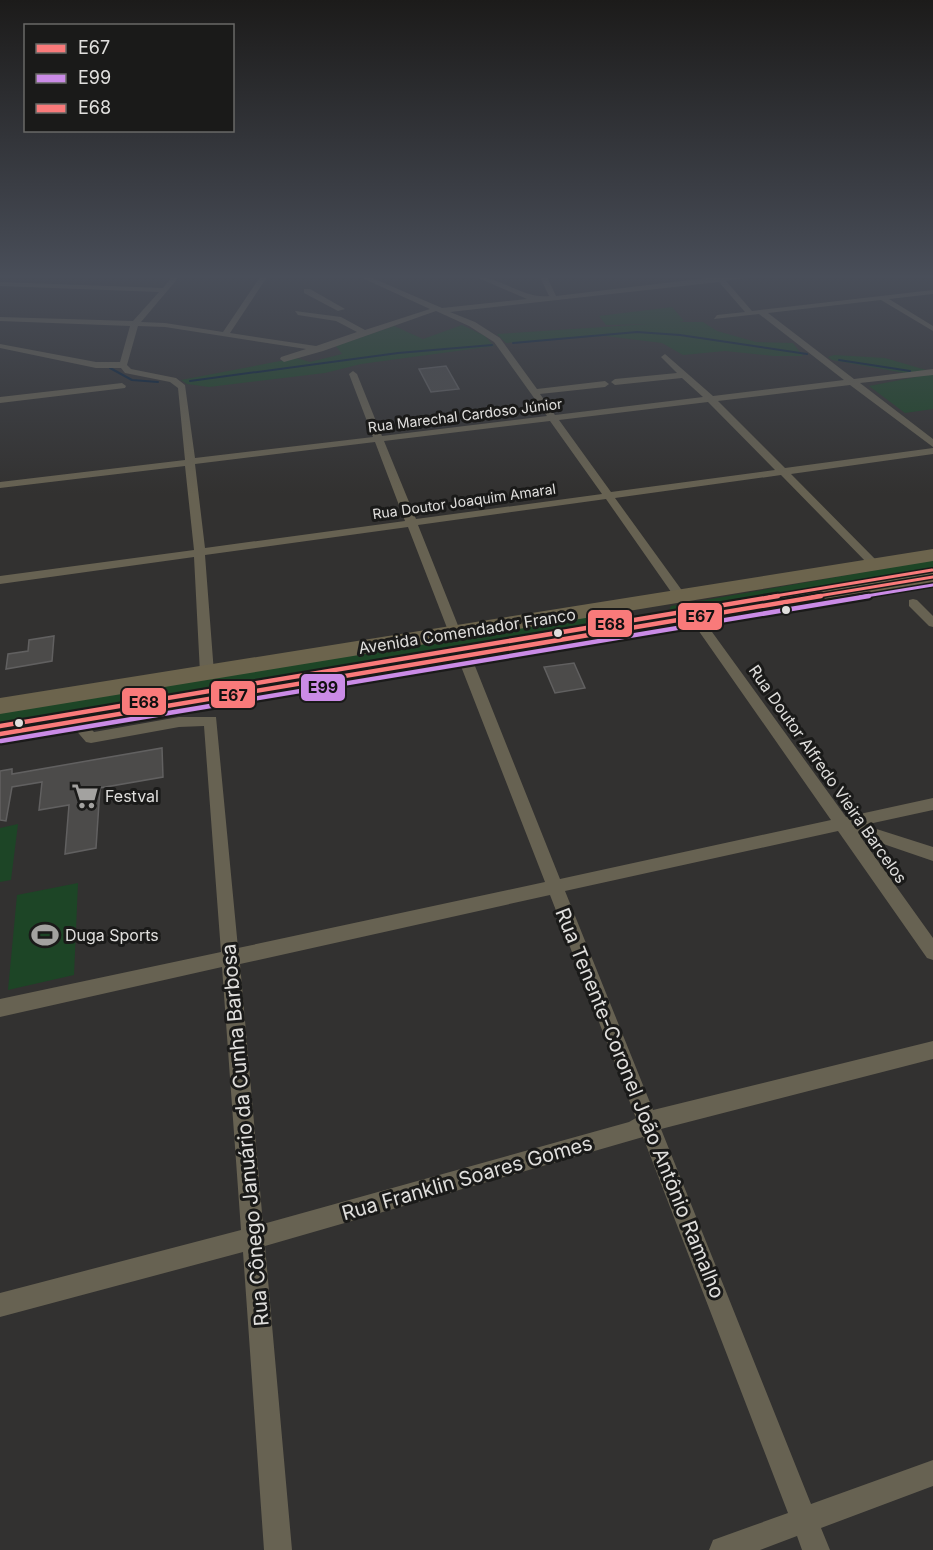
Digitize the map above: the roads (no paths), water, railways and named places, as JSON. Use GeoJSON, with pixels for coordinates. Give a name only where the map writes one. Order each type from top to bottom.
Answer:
{"type":"FeatureCollection","features":[{"type":"Feature","properties":{"kind":"highway","name":"Avenida Comendador Franco"},"geometry":{"type":"LineString","coordinates":[[0,706],[933,555]]}},
{"type":"Feature","properties":{"kind":"highway","name":"Avenida Comendador Franco"},"geometry":{"type":"LineString","coordinates":[[0,734],[933,577]]}},
{"type":"Feature","properties":{"kind":"highway"},"geometry":{"type":"LineString","coordinates":[[644,602],[636,610],[638,616],[643,620],[658,623]]}},
{"type":"Feature","properties":{"kind":"street"},"geometry":{"type":"LineString","coordinates":[[17,349],[96,365],[123,365]]}},
{"type":"Feature","properties":{"kind":"street"},"geometry":{"type":"LineString","coordinates":[[128,349],[123,365],[125,370],[177,382],[185,393],[207,673]]}},
{"type":"Feature","properties":{"kind":"street"},"geometry":{"type":"LineString","coordinates":[[284,359],[319,349]]}},
{"type":"Feature","properties":{"kind":"street"},"geometry":{"type":"LineString","coordinates":[[504,349],[680,596]]}},
{"type":"Feature","properties":{"kind":"street"},"geometry":{"type":"LineString","coordinates":[[810,349],[933,444]]}},
{"type":"Feature","properties":{"kind":"street"},"geometry":{"type":"LineString","coordinates":[[665,357],[782,470],[874,564]]}},
{"type":"Feature","properties":{"kind":"street","name":"Rua Marechal Cardoso Júnior"},"geometry":{"type":"LineString","coordinates":[[0,485],[933,372]]}},
{"type":"Feature","properties":{"kind":"street"},"geometry":{"type":"LineString","coordinates":[[353,374],[455,633]]}},
{"type":"Feature","properties":{"kind":"street"},"geometry":{"type":"LineString","coordinates":[[615,382],[683,375]]}},
{"type":"Feature","properties":{"kind":"street"},"geometry":{"type":"LineString","coordinates":[[534,392],[604,384]]}},
{"type":"Feature","properties":{"kind":"street"},"geometry":{"type":"LineString","coordinates":[[0,400],[122,386]]}},
{"type":"Feature","properties":{"kind":"street","name":"Rua Doutor Joaquim Amaral"},"geometry":{"type":"LineString","coordinates":[[0,580],[782,470],[933,451]]}},
{"type":"Feature","properties":{"kind":"street"},"geometry":{"type":"LineString","coordinates":[[913,603],[933,623]]}},
{"type":"Feature","properties":{"kind":"street","name":"Rua Doutor Alfredo Vieira Barcelos"},"geometry":{"type":"LineString","coordinates":[[694,617],[933,952]]}},
{"type":"Feature","properties":{"kind":"street","name":"Rua Tenente-Coronel João Antônio Ramalho"},"geometry":{"type":"LineString","coordinates":[[464,656],[816,1550]]}},
{"type":"Feature","properties":{"kind":"street","name":"Rua Cônego Januário da Cunha Barbosa"},"geometry":{"type":"LineString","coordinates":[[75,721],[91,738],[179,722],[211,721],[278,1550]]}},
{"type":"Feature","properties":{"kind":"street"},"geometry":{"type":"LineString","coordinates":[[0,1008],[933,804]]}},
{"type":"Feature","properties":{"kind":"street"},"geometry":{"type":"LineString","coordinates":[[842,824],[933,854]]}},
{"type":"Feature","properties":{"kind":"street","name":"Rua Franklin Soares Gomes"},"geometry":{"type":"LineString","coordinates":[[0,1305],[253,1238],[634,1131],[648,1122],[933,1050]]}},
{"type":"Feature","properties":{"kind":"street"},"geometry":{"type":"LineString","coordinates":[[723,1550],[805,1522],[933,1473]]}},
{"type":"Feature","properties":{"kind":"waterway"},"geometry":{"type":"LineString","coordinates":[[190,381],[441,349]]}},
{"type":"Feature","properties":{"kind":"waterway"},"geometry":{"type":"LineString","coordinates":[[776,349],[807,354]]}},
{"type":"Feature","properties":{"kind":"waterway"},"geometry":{"type":"LineString","coordinates":[[839,360],[910,371]]}},
{"type":"Feature","properties":{"kind":"waterway"},"geometry":{"type":"LineString","coordinates":[[110,368],[132,380],[158,382]]}},
{"type":"Feature","properties":{"kind":"place","name":"Festval"},"geometry":{"type":"Point","coordinates":[85,796]}},
{"type":"Feature","properties":{"kind":"place","name":"Duga Sports"},"geometry":{"type":"Point","coordinates":[45,935]}}]}
